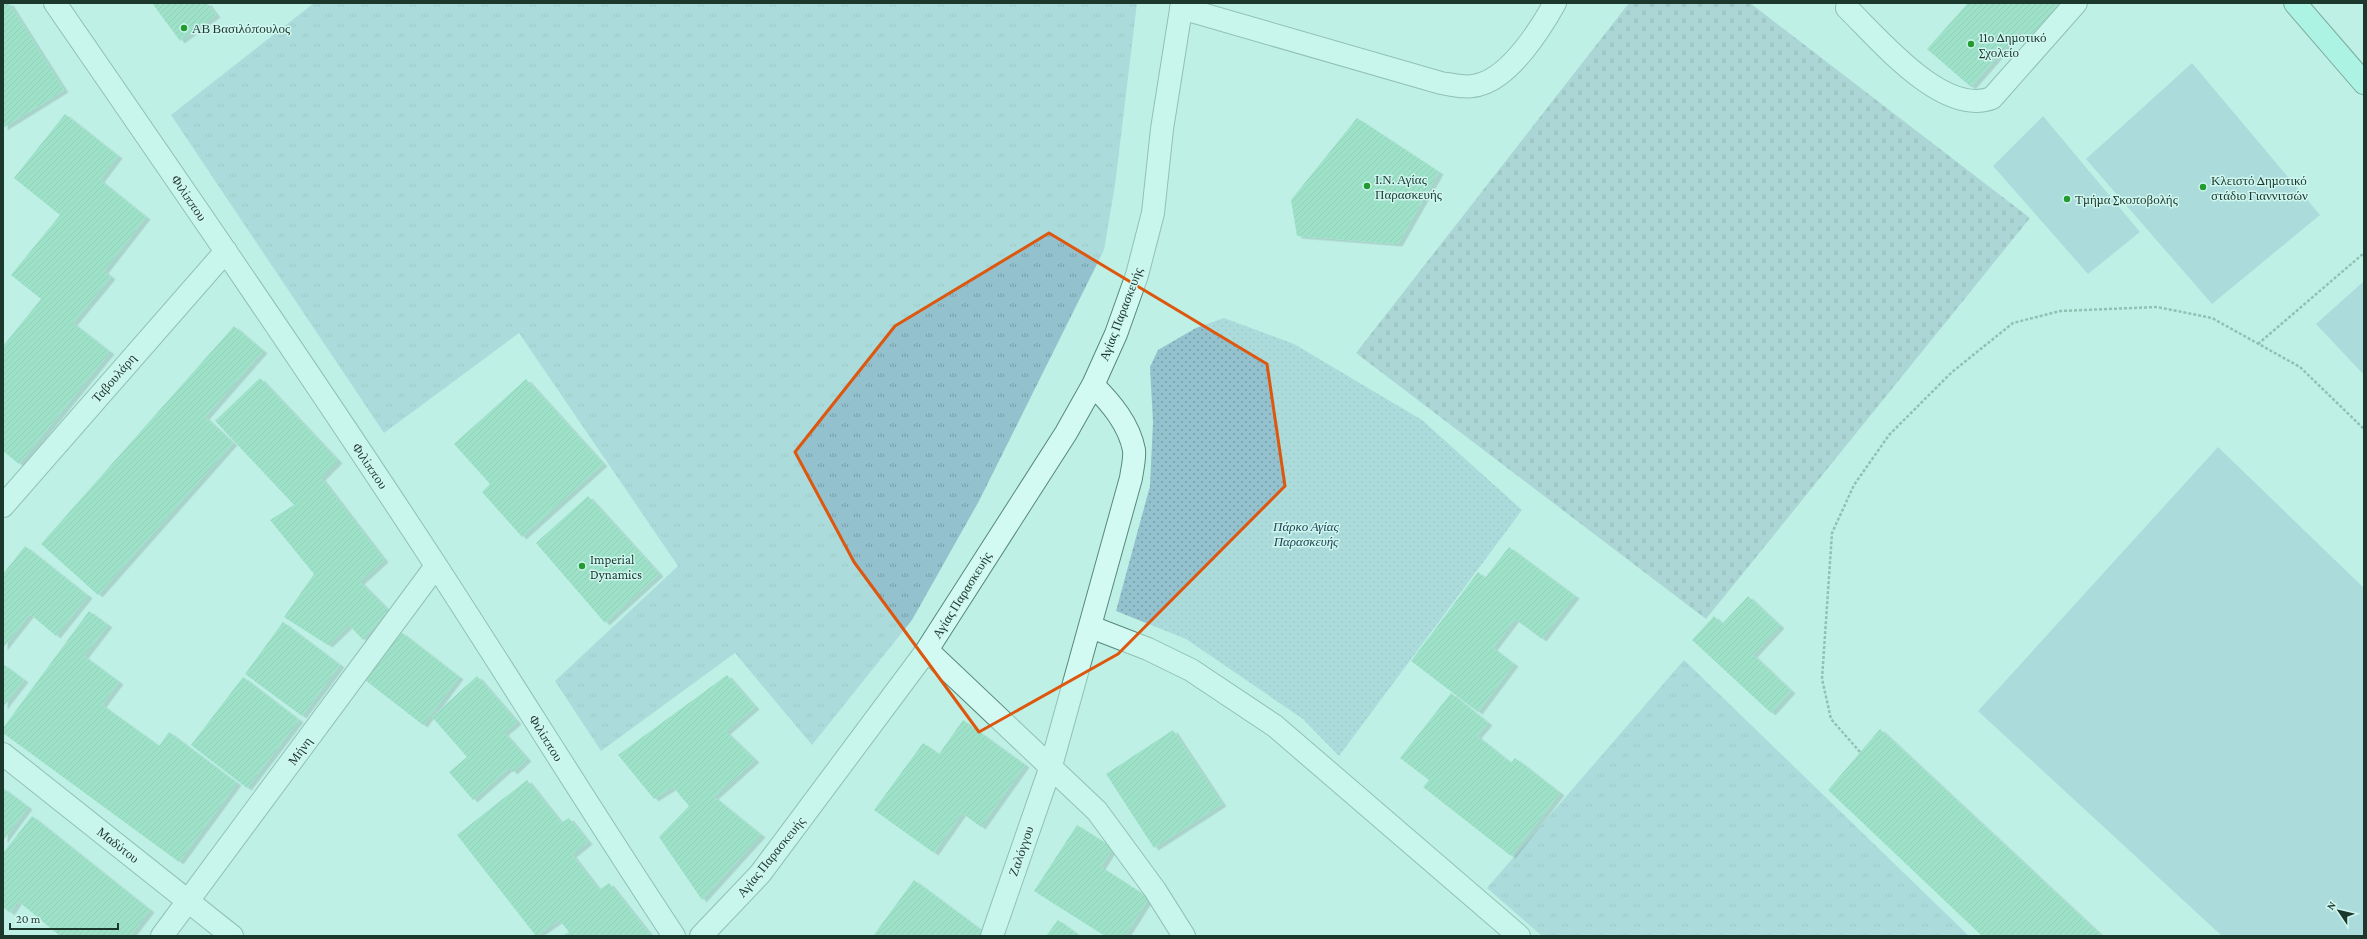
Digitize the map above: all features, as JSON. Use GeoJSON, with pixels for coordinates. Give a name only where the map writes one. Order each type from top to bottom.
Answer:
{"type":"FeatureCollection","features":[{"type":"Feature","properties":{"kind":"main road"},"geometry":{"type":"LineString","coordinates":[[2295,3],[2364,83]]}},
{"type":"Feature","properties":{"kind":"street","name":"Φιλίππου"},"geometry":{"type":"LineString","coordinates":[[55,3],[226,251],[436,566],[602,827],[674,936]]}},
{"type":"Feature","properties":{"kind":"street"},"geometry":{"type":"LineString","coordinates":[[1182,5],[1441,83],[1465,87],[1480,85],[1498,77],[1513,62],[1554,3]]}},
{"type":"Feature","properties":{"kind":"street"},"geometry":{"type":"LineString","coordinates":[[1848,8],[1921,79],[1947,94],[1969,102],[1981,102],[1992,98],[2076,3]]}},
{"type":"Feature","properties":{"kind":"street","name":"Αγίας Παρασκευής"},"geometry":{"type":"LineString","coordinates":[[701,936],[760,874],[927,650],[1066,433],[1093,385],[1116,334],[1137,275],[1153,213],[1162,129],[1182,5]]}},
{"type":"Feature","properties":{"kind":"street","name":"Ταβουλάρη"},"geometry":{"type":"LineString","coordinates":[[3,506],[226,251]]}},
{"type":"Feature","properties":{"kind":"street","name":"Ζαλόγγου"},"geometry":{"type":"LineString","coordinates":[[992,936],[1051,766],[1091,627],[1131,478],[1134,451],[1128,431],[1112,404],[1093,385]]}},
{"type":"Feature","properties":{"kind":"street","name":"Μήνη"},"geometry":{"type":"LineString","coordinates":[[162,936],[436,566]]}},
{"type":"Feature","properties":{"kind":"street"},"geometry":{"type":"LineString","coordinates":[[1091,627],[1148,650],[1190,670],[1275,726],[1519,936]]}},
{"type":"Feature","properties":{"kind":"street"},"geometry":{"type":"LineString","coordinates":[[927,650],[1097,811],[1155,890],[1184,936]]}},
{"type":"Feature","properties":{"kind":"street","name":"Μαδύτου"},"geometry":{"type":"LineString","coordinates":[[3,754],[232,936]]}},
{"type":"Feature","properties":{"kind":"path"},"geometry":{"type":"LineString","coordinates":[[2258,344],[2364,253]]}},
{"type":"Feature","properties":{"kind":"path"},"geometry":{"type":"LineString","coordinates":[[1860,752],[1831,719],[1822,679],[1832,533],[1854,485],[1889,435],[1952,372],[2013,323],[2053,313],[2157,307],[2212,318],[2300,367],[2364,429]]}},
{"type":"Feature","properties":{"kind":"highlighted area"},"geometry":{"type":"Polygon","coordinates":[[[1049,233],[1267,364],[1285,486],[1118,654],[979,732],[854,562],[795,452],[895,326],[1049,233]]]}},
{"type":"Feature","properties":{"kind":"green space"},"geometry":{"type":"Polygon","coordinates":[[[314,3],[1137,3],[1115,185],[1104,250],[979,501],[912,620],[812,745],[735,653],[601,751],[555,681],[678,566],[519,333],[384,433],[171,115],[314,3]]]}},
{"type":"Feature","properties":{"kind":"green space"},"geometry":{"type":"Polygon","coordinates":[[[1629,3],[1750,3],[2030,218],[1706,619],[1356,353],[1629,3]]]}},
{"type":"Feature","properties":{"kind":"green space","name":"Κλειστό Δημοτικό στάδιο Γιαννιτσών"},"geometry":{"type":"Polygon","coordinates":[[[2192,63],[2320,215],[2212,304],[2086,159],[2192,63]]]}},
{"type":"Feature","properties":{"kind":"green space","name":"Τμήμα Σκοποβολής"},"geometry":{"type":"Polygon","coordinates":[[[2043,116],[2140,232],[2088,274],[1993,166],[2043,116]]]}},
{"type":"Feature","properties":{"kind":"green space"},"geometry":{"type":"Polygon","coordinates":[[[2364,281],[2364,375],[2316,324],[2364,281]]]}},
{"type":"Feature","properties":{"kind":"green space","name":"Πάρκο Αγίας Παρασκευής"},"geometry":{"type":"Polygon","coordinates":[[[1224,318],[1294,344],[1422,420],[1522,510],[1339,756],[1303,719],[1186,639],[1116,611],[1150,486],[1153,422],[1150,367],[1158,350],[1196,328],[1224,318]]]}},
{"type":"Feature","properties":{"kind":"green space"},"geometry":{"type":"Polygon","coordinates":[[[2218,447],[2364,588],[2364,936],[2222,936],[1978,711],[2218,447]]]}},
{"type":"Feature","properties":{"kind":"green space"},"geometry":{"type":"Polygon","coordinates":[[[1684,660],[1969,936],[1542,936],[1487,888],[1684,660]]]}},
{"type":"Feature","properties":{"kind":"building"},"geometry":{"type":"Polygon","coordinates":[[[3,3],[9,3],[64,90],[3,128],[3,3]]]}},
{"type":"Feature","properties":{"kind":"building","name":"ΑΒ Βασιλόπουλος"},"geometry":{"type":"Polygon","coordinates":[[[152,3],[207,3],[216,15],[180,41],[152,3]]]}},
{"type":"Feature","properties":{"kind":"building","name":"11ο Δημοτικό Σχολείο"},"geometry":{"type":"Polygon","coordinates":[[[1968,3],[2060,3],[2029,38],[2020,31],[1971,87],[1927,49],[1968,3]]]}},
{"type":"Feature","properties":{"kind":"building"},"geometry":{"type":"Polygon","coordinates":[[[65,114],[118,156],[100,180],[146,217],[104,271],[111,277],[73,323],[110,352],[19,464],[3,451],[3,346],[41,299],[11,275],[60,215],[14,178],[65,114]]]}},
{"type":"Feature","properties":{"kind":"building","name":"Ι.Ν. Αγίας Παρασκευής"},"geometry":{"type":"Polygon","coordinates":[[[1357,118],[1439,172],[1398,244],[1297,236],[1291,200],[1357,118]]]}},
{"type":"Feature","properties":{"kind":"building"},"geometry":{"type":"Polygon","coordinates":[[[234,326],[263,351],[205,417],[233,443],[98,595],[41,544],[234,326]]]}},
{"type":"Feature","properties":{"kind":"building"},"geometry":{"type":"Polygon","coordinates":[[[260,378],[338,461],[321,478],[384,560],[360,582],[388,610],[363,640],[349,625],[328,645],[284,617],[314,574],[270,520],[294,505],[215,421],[260,378]]]}},
{"type":"Feature","properties":{"kind":"building"},"geometry":{"type":"Polygon","coordinates":[[[526,379],[603,464],[522,537],[482,492],[490,484],[454,444],[526,379]]]}},
{"type":"Feature","properties":{"kind":"building"},"geometry":{"type":"Polygon","coordinates":[[[588,496],[659,574],[605,623],[536,543],[588,496]]]}},
{"type":"Feature","properties":{"kind":"building"},"geometry":{"type":"Polygon","coordinates":[[[25,546],[88,596],[56,636],[30,614],[3,648],[3,574],[25,546]]]}},
{"type":"Feature","properties":{"kind":"building"},"geometry":{"type":"Polygon","coordinates":[[[1509,547],[1575,596],[1542,639],[1515,619],[1493,648],[1514,664],[1478,712],[1411,661],[1478,572],[1485,578],[1509,547]]]}},
{"type":"Feature","properties":{"kind":"building"},"geometry":{"type":"Polygon","coordinates":[[[1748,596],[1780,626],[1753,655],[1791,691],[1771,713],[1692,640],[1714,616],[1722,624],[1748,596]]]}},
{"type":"Feature","properties":{"kind":"building"},"geometry":{"type":"Polygon","coordinates":[[[89,611],[108,625],[84,656],[119,682],[102,705],[159,746],[169,732],[237,783],[179,862],[3,733],[3,728],[89,611]]]}},
{"type":"Feature","properties":{"kind":"building"},"geometry":{"type":"Polygon","coordinates":[[[283,622],[340,665],[302,716],[245,674],[283,622]]]}},
{"type":"Feature","properties":{"kind":"building"},"geometry":{"type":"Polygon","coordinates":[[[401,632],[459,677],[423,725],[365,680],[401,632]]]}},
{"type":"Feature","properties":{"kind":"building"},"geometry":{"type":"Polygon","coordinates":[[[3,664],[24,680],[3,707],[3,664]]]}},
{"type":"Feature","properties":{"kind":"building"},"geometry":{"type":"Polygon","coordinates":[[[727,675],[755,707],[726,732],[755,760],[714,797],[761,835],[702,900],[659,837],[689,806],[673,787],[654,799],[618,755],[727,675]]]}},
{"type":"Feature","properties":{"kind":"building"},"geometry":{"type":"Polygon","coordinates":[[[477,676],[517,722],[504,733],[527,759],[513,772],[509,768],[473,800],[449,772],[467,757],[432,717],[477,676]]]}},
{"type":"Feature","properties":{"kind":"building"},"geometry":{"type":"Polygon","coordinates":[[[243,677],[299,720],[247,788],[191,745],[243,677]]]}},
{"type":"Feature","properties":{"kind":"building"},"geometry":{"type":"Polygon","coordinates":[[[1451,693],[1488,723],[1477,736],[1511,763],[1515,758],[1560,793],[1511,856],[1423,787],[1429,780],[1400,758],[1451,693]]]}},
{"type":"Feature","properties":{"kind":"building"},"geometry":{"type":"Polygon","coordinates":[[[963,720],[1025,765],[981,827],[962,813],[934,853],[874,810],[923,743],[939,754],[963,720]]]}},
{"type":"Feature","properties":{"kind":"building"},"geometry":{"type":"Polygon","coordinates":[[[1880,729],[2102,936],[1982,936],[1828,790],[1880,729]]]}},
{"type":"Feature","properties":{"kind":"building"},"geometry":{"type":"Polygon","coordinates":[[[1173,730],[1222,804],[1154,848],[1106,774],[1173,730]]]}},
{"type":"Feature","properties":{"kind":"building"},"geometry":{"type":"Polygon","coordinates":[[[527,780],[561,823],[569,818],[588,842],[572,855],[599,890],[609,883],[651,936],[563,936],[569,932],[559,920],[536,936],[457,835],[527,780]]]}},
{"type":"Feature","properties":{"kind":"building"},"geometry":{"type":"Polygon","coordinates":[[[3,788],[28,807],[3,841],[3,788]]]}},
{"type":"Feature","properties":{"kind":"building"},"geometry":{"type":"Polygon","coordinates":[[[32,816],[150,910],[130,936],[60,936],[18,901],[10,913],[3,907],[3,853],[32,816]]]}},
{"type":"Feature","properties":{"kind":"building"},"geometry":{"type":"Polygon","coordinates":[[[1077,825],[1113,848],[1101,867],[1149,898],[1125,936],[1105,936],[1034,891],[1077,825]]]}},
{"type":"Feature","properties":{"kind":"building"},"geometry":{"type":"Polygon","coordinates":[[[914,880],[984,932],[981,936],[873,936],[914,880]]]}},
{"type":"Feature","properties":{"kind":"building"},"geometry":{"type":"Polygon","coordinates":[[[1058,920],[1080,936],[1046,936],[1058,920]]]}},
{"type":"Feature","properties":{"kind":"place","name":"ΑΒ Βασιλόπουλος"},"geometry":{"type":"Point","coordinates":[184,28]}},
{"type":"Feature","properties":{"kind":"place","name":"11ο Δημοτικό Σχολείο"},"geometry":{"type":"Point","coordinates":[1971,44]}},
{"type":"Feature","properties":{"kind":"place","name":"Ι.Ν. Αγίας Παρασκευής"},"geometry":{"type":"Point","coordinates":[1367,186]}},
{"type":"Feature","properties":{"kind":"place","name":"Κλειστό Δημοτικό στάδιο Γιαννιτσών"},"geometry":{"type":"Point","coordinates":[2203,187]}},
{"type":"Feature","properties":{"kind":"place","name":"Τμήμα Σκοποβολής"},"geometry":{"type":"Point","coordinates":[2067,199]}},
{"type":"Feature","properties":{"kind":"place","name":"Imperial Dynamics"},"geometry":{"type":"Point","coordinates":[582,566]}}]}
